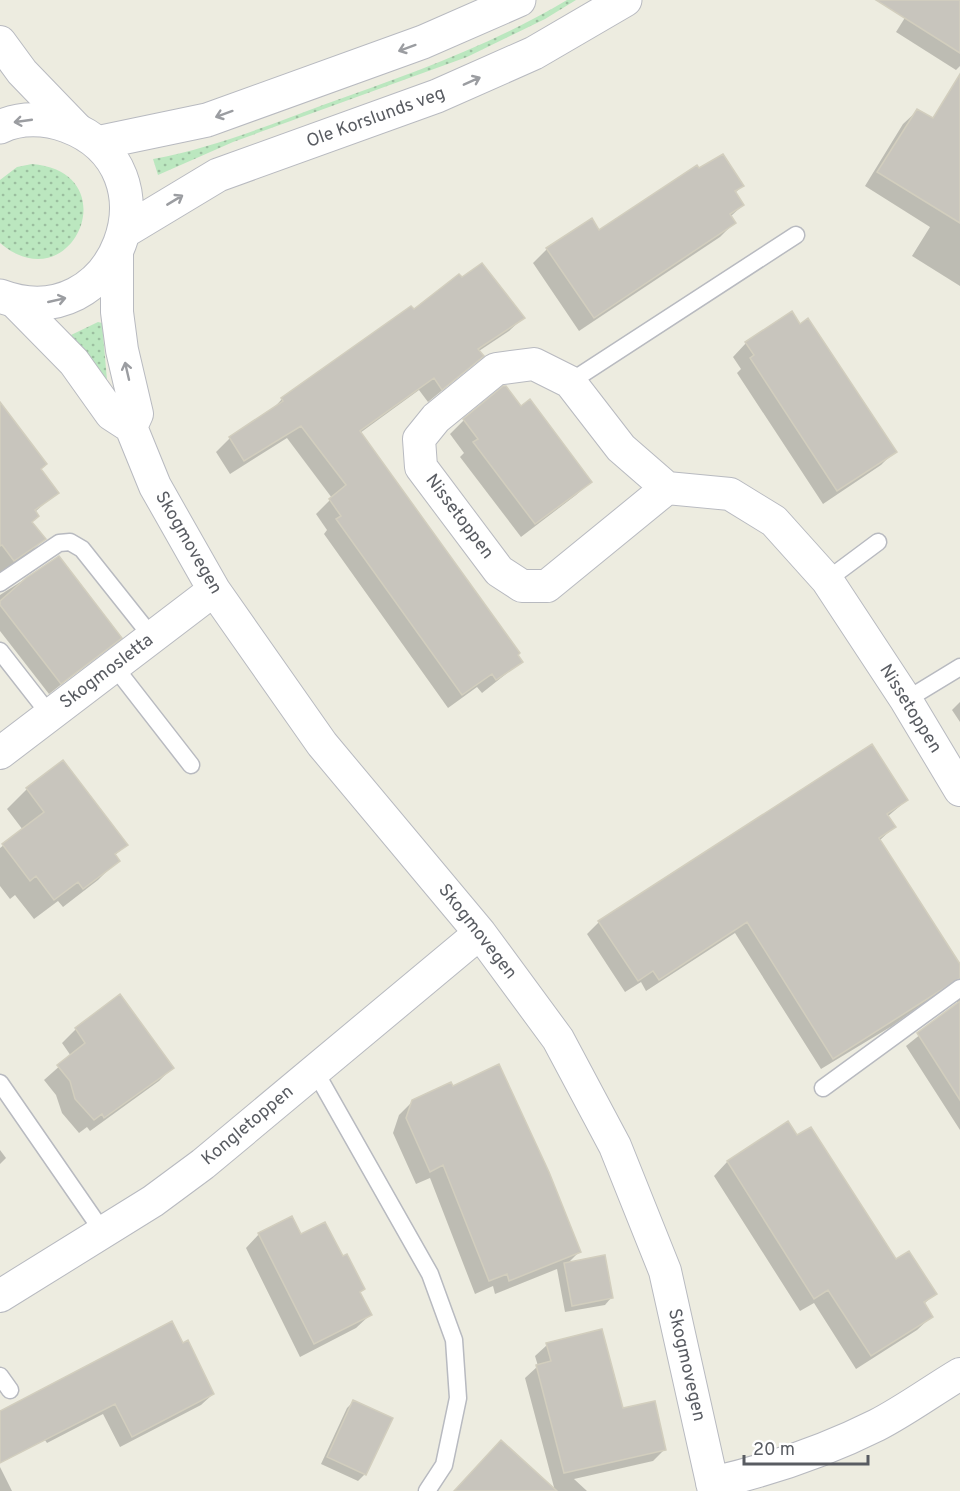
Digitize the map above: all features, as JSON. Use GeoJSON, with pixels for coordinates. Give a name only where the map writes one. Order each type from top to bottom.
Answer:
{"type":"FeatureCollection","features":[{"type":"Feature","properties":{"kind":"street"},"geometry":{"type":"LineString","coordinates":[[0,127],[30,120],[54,121],[87,136],[207,120],[423,42],[519,0]]}},
{"type":"Feature","properties":{"kind":"street","name":"Ole Korslunds veg"},"geometry":{"type":"LineString","coordinates":[[121,242],[218,175],[437,96],[534,53],[625,0]]}},
{"type":"Feature","properties":{"kind":"street"},"geometry":{"type":"LineString","coordinates":[[0,42],[22,72],[112,161],[123,183],[127,207],[121,242],[104,273],[85,290],[55,301],[39,303],[7,299]]}},
{"type":"Feature","properties":{"kind":"street","name":"Skogmovegen"},"geometry":{"type":"LineString","coordinates":[[121,242],[117,312],[122,350],[137,414],[131,427],[155,486],[214,590],[322,744],[480,933],[558,1039],[615,1146],[665,1271],[713,1487]]}},
{"type":"Feature","properties":{"kind":"street"},"geometry":{"type":"LineString","coordinates":[[7,299],[74,362],[111,414],[131,427]]}},
{"type":"Feature","properties":{"kind":"street","name":"Nissetoppen"},"geometry":{"type":"LineString","coordinates":[[667,488],[547,586],[522,586],[499,571],[421,467],[419,440],[436,418],[496,369],[534,364],[570,382],[621,448],[667,488],[730,494],[774,521],[827,580],[906,700],[960,790]]}},
{"type":"Feature","properties":{"kind":"street","name":"Skogmosletta"},"geometry":{"type":"LineString","coordinates":[[0,753],[214,590]]}},
{"type":"Feature","properties":{"kind":"street","name":"Kongletoppen"},"geometry":{"type":"LineString","coordinates":[[0,1296],[153,1201],[203,1164],[480,933]]}},
{"type":"Feature","properties":{"kind":"street"},"geometry":{"type":"LineString","coordinates":[[713,1487],[812,1453],[878,1424],[960,1374]]}},
{"type":"Feature","properties":{"kind":"lane"},"geometry":{"type":"LineString","coordinates":[[570,382],[796,235]]}},
{"type":"Feature","properties":{"kind":"lane"},"geometry":{"type":"LineString","coordinates":[[0,583],[59,543],[70,542],[82,549],[152,637]]}},
{"type":"Feature","properties":{"kind":"lane"},"geometry":{"type":"LineString","coordinates":[[827,580],[878,542]]}},
{"type":"Feature","properties":{"kind":"lane"},"geometry":{"type":"LineString","coordinates":[[0,651],[50,715]]}},
{"type":"Feature","properties":{"kind":"lane"},"geometry":{"type":"LineString","coordinates":[[114,666],[191,765]]}},
{"type":"Feature","properties":{"kind":"lane"},"geometry":{"type":"LineString","coordinates":[[906,700],[960,667]]}},
{"type":"Feature","properties":{"kind":"lane"},"geometry":{"type":"LineString","coordinates":[[823,1088],[960,988]]}},
{"type":"Feature","properties":{"kind":"lane"},"geometry":{"type":"LineString","coordinates":[[315,1071],[430,1274],[454,1340],[458,1398],[444,1465],[427,1491]]}},
{"type":"Feature","properties":{"kind":"lane"},"geometry":{"type":"LineString","coordinates":[[0,1083],[103,1232]]}},
{"type":"Feature","properties":{"kind":"lane"},"geometry":{"type":"LineString","coordinates":[[0,1376],[10,1390]]}},
{"type":"Feature","properties":{"kind":"green space"},"geometry":{"type":"Polygon","coordinates":[[[567,0],[576,0],[545,19],[467,57],[233,142],[158,175],[153,159],[239,136],[417,71],[508,32],[567,0]]]}},
{"type":"Feature","properties":{"kind":"green space"},"geometry":{"type":"Polygon","coordinates":[[[32,164],[61,172],[78,188],[83,209],[79,229],[67,247],[49,258],[26,257],[0,243],[0,180],[17,167],[32,164]]]}},
{"type":"Feature","properties":{"kind":"green space"},"geometry":{"type":"Polygon","coordinates":[[[98,322],[102,323],[107,380],[71,335],[98,322]]]}},
{"type":"Feature","properties":{"kind":"building"},"geometry":{"type":"Polygon","coordinates":[[[876,0],[960,0],[960,53],[876,0]]]}},
{"type":"Feature","properties":{"kind":"building"},"geometry":{"type":"Polygon","coordinates":[[[960,74],[960,223],[877,172],[917,109],[933,118],[960,74]]]}},
{"type":"Feature","properties":{"kind":"building"},"geometry":{"type":"Polygon","coordinates":[[[723,154],[744,186],[735,191],[744,205],[730,214],[736,223],[594,318],[546,248],[592,218],[599,230],[697,165],[699,168],[723,154]]]}},
{"type":"Feature","properties":{"kind":"building"},"geometry":{"type":"Polygon","coordinates":[[[482,263],[525,318],[478,349],[484,356],[442,390],[434,378],[360,431],[520,653],[518,655],[523,662],[496,680],[492,674],[462,695],[336,519],[341,516],[329,499],[346,485],[301,426],[244,461],[229,437],[283,401],[281,398],[411,306],[414,309],[459,274],[462,277],[482,263]]]}},
{"type":"Feature","properties":{"kind":"building"},"geometry":{"type":"Polygon","coordinates":[[[792,311],[800,324],[808,318],[897,452],[837,491],[750,358],[754,355],[745,342],[792,311]]]}},
{"type":"Feature","properties":{"kind":"building"},"geometry":{"type":"Polygon","coordinates":[[[503,386],[506,386],[521,406],[530,399],[592,482],[535,524],[473,442],[478,439],[463,419],[503,386]]]}},
{"type":"Feature","properties":{"kind":"building"},"geometry":{"type":"Polygon","coordinates":[[[0,402],[47,464],[41,469],[59,493],[35,510],[39,516],[32,522],[46,539],[14,561],[2,545],[0,546],[0,402]]]}},
{"type":"Feature","properties":{"kind":"building"},"geometry":{"type":"Polygon","coordinates":[[[59,556],[122,638],[61,684],[0,605],[0,601],[26,578],[59,556]]]}},
{"type":"Feature","properties":{"kind":"building"},"geometry":{"type":"Polygon","coordinates":[[[872,744],[908,800],[887,814],[896,827],[879,838],[960,964],[960,978],[833,1059],[747,922],[659,980],[653,971],[638,981],[598,921],[872,744]]]}},
{"type":"Feature","properties":{"kind":"building"},"geometry":{"type":"Polygon","coordinates":[[[63,760],[128,845],[115,854],[120,861],[83,889],[78,882],[54,900],[36,876],[30,881],[2,844],[44,812],[26,788],[63,760]]]}},
{"type":"Feature","properties":{"kind":"building"},"geometry":{"type":"Polygon","coordinates":[[[120,994],[174,1068],[104,1118],[102,1114],[94,1120],[75,1099],[70,1081],[57,1065],[85,1043],[75,1028],[120,994]]]}},
{"type":"Feature","properties":{"kind":"building"},"geometry":{"type":"Polygon","coordinates":[[[960,1001],[960,1100],[917,1033],[960,1001]]]}},
{"type":"Feature","properties":{"kind":"building"},"geometry":{"type":"Polygon","coordinates":[[[499,1064],[549,1172],[581,1252],[509,1281],[507,1274],[489,1281],[443,1165],[430,1172],[406,1118],[412,1100],[451,1082],[453,1086],[499,1064]]]}},
{"type":"Feature","properties":{"kind":"building"},"geometry":{"type":"Polygon","coordinates":[[[788,1121],[797,1135],[811,1127],[896,1259],[909,1251],[937,1294],[924,1302],[933,1317],[871,1356],[828,1290],[814,1299],[727,1161],[788,1121]]]}},
{"type":"Feature","properties":{"kind":"building"},"geometry":{"type":"Polygon","coordinates":[[[292,1216],[301,1234],[325,1222],[343,1256],[347,1254],[365,1289],[360,1292],[372,1315],[314,1344],[258,1233],[292,1216]]]}},
{"type":"Feature","properties":{"kind":"building"},"geometry":{"type":"Polygon","coordinates":[[[605,1255],[613,1298],[572,1306],[564,1263],[605,1255]]]}},
{"type":"Feature","properties":{"kind":"building"},"geometry":{"type":"Polygon","coordinates":[[[172,1321],[183,1343],[188,1340],[214,1394],[132,1437],[115,1404],[0,1463],[0,1411],[172,1321]]]}},
{"type":"Feature","properties":{"kind":"building"},"geometry":{"type":"Polygon","coordinates":[[[602,1329],[623,1408],[655,1401],[666,1450],[564,1473],[536,1365],[551,1361],[546,1343],[602,1329]]]}},
{"type":"Feature","properties":{"kind":"building"},"geometry":{"type":"Polygon","coordinates":[[[353,1400],[393,1418],[366,1475],[327,1457],[353,1400]]]}},
{"type":"Feature","properties":{"kind":"building"},"geometry":{"type":"Polygon","coordinates":[[[501,1440],[557,1491],[454,1491],[501,1440]]]}}]}
